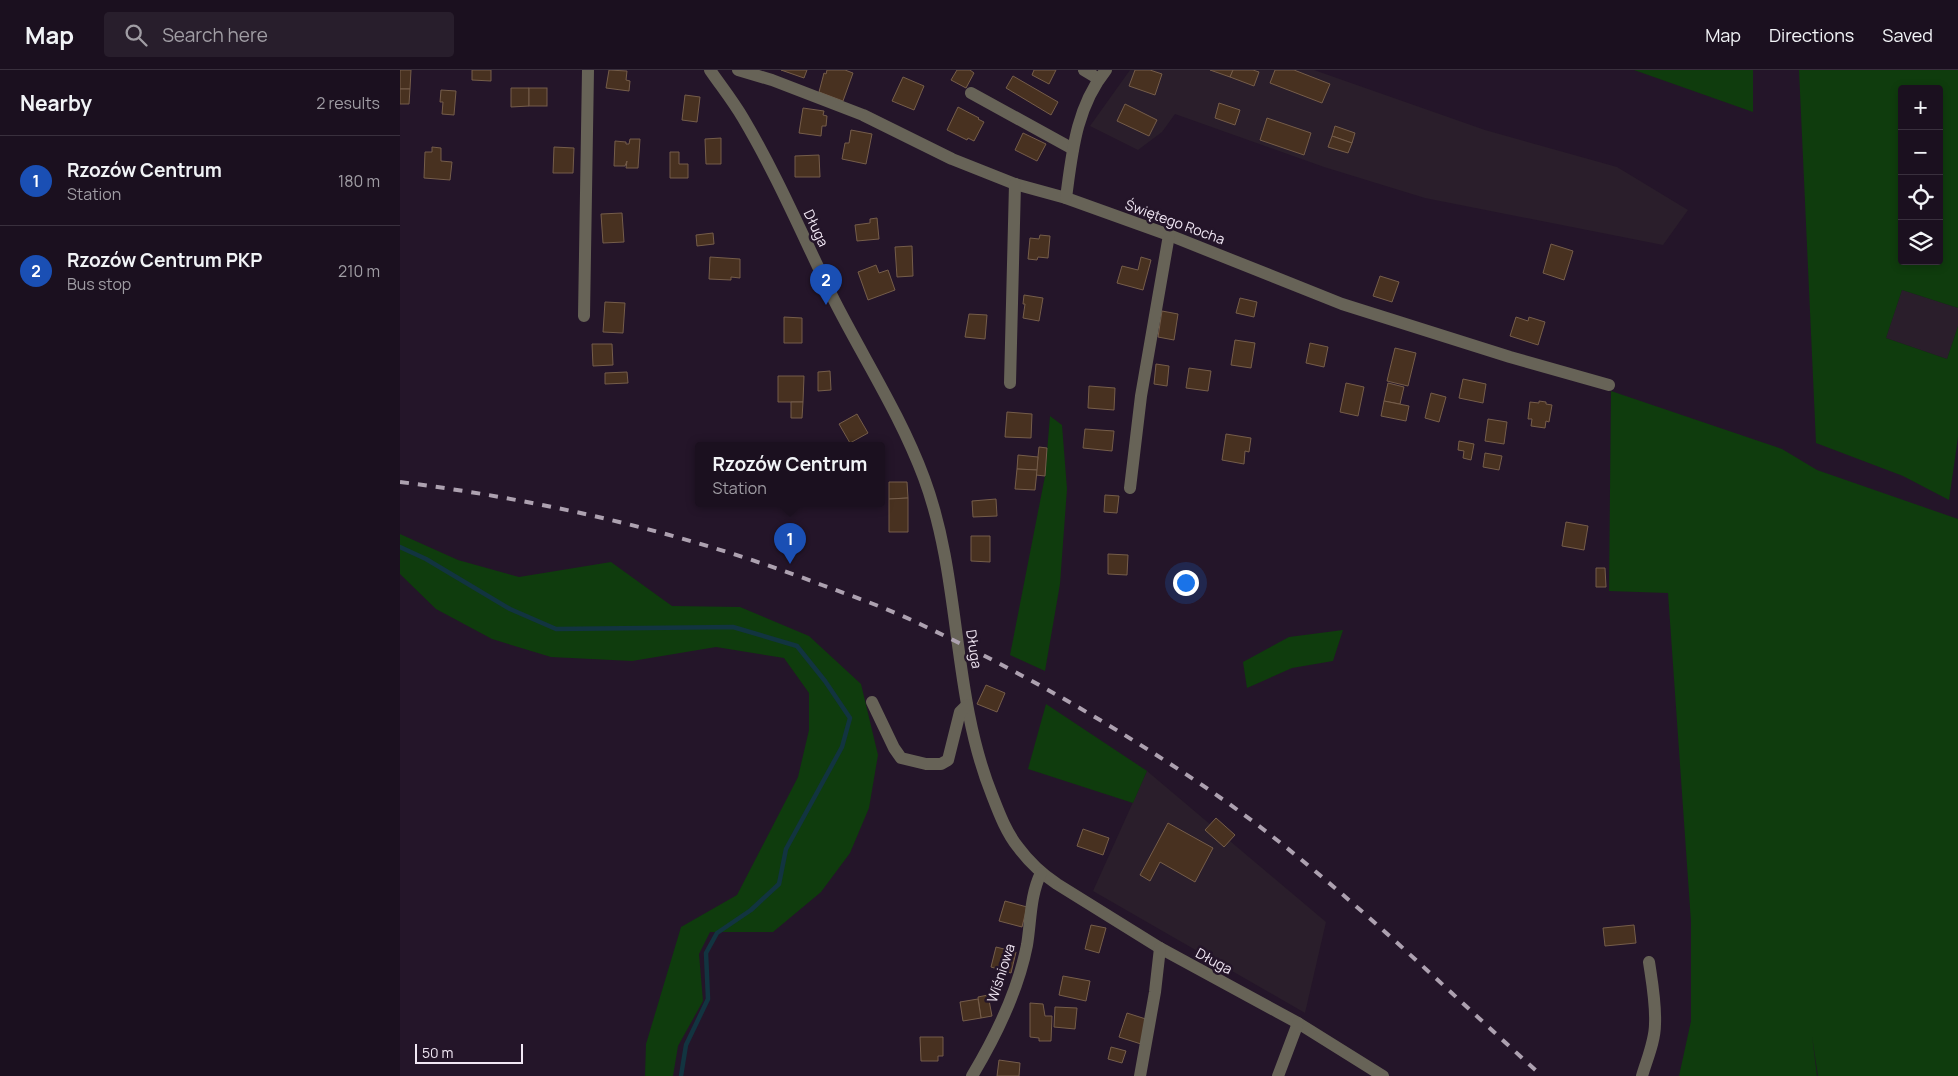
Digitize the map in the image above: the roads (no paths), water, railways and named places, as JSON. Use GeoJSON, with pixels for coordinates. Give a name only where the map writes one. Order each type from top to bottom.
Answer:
{"type":"FeatureCollection","features":[{"type":"Feature","properties":{"kind":"street"},"geometry":{"type":"LineString","coordinates":[[584,316],[588,70]]}},
{"type":"Feature","properties":{"kind":"street","name":"Długa"},"geometry":{"type":"LineString","coordinates":[[710,70],[733,102],[754,137],[787,200],[834,300],[918,463],[941,537],[972,731],[987,783],[1002,821],[1017,846],[1041,873],[1160,948],[1298,1023],[1383,1076]]}},
{"type":"Feature","properties":{"kind":"street","name":"Świętego Rocha"},"geometry":{"type":"LineString","coordinates":[[738,70],[772,80],[863,115],[937,152],[1015,184],[1066,198],[1169,235],[1342,304],[1510,357],[1609,385]]}},
{"type":"Feature","properties":{"kind":"street"},"geometry":{"type":"LineString","coordinates":[[1066,198],[1077,126],[1086,100],[1102,74],[1084,70]]}},
{"type":"Feature","properties":{"kind":"street"},"geometry":{"type":"LineString","coordinates":[[971,93],[1073,149]]}},
{"type":"Feature","properties":{"kind":"street"},"geometry":{"type":"LineString","coordinates":[[1010,383],[1015,184]]}},
{"type":"Feature","properties":{"kind":"street"},"geometry":{"type":"LineString","coordinates":[[1130,488],[1141,396],[1169,235]]}},
{"type":"Feature","properties":{"kind":"street"},"geometry":{"type":"LineString","coordinates":[[872,702],[894,748],[902,758],[934,764],[941,764],[948,760],[960,712],[968,705]]}},
{"type":"Feature","properties":{"kind":"street","name":"Wiśniowa"},"geometry":{"type":"LineString","coordinates":[[972,1076],[1002,1020],[1020,974],[1027,945],[1035,886],[1041,873]]}},
{"type":"Feature","properties":{"kind":"street"},"geometry":{"type":"LineString","coordinates":[[1140,1076],[1155,992],[1160,948]]}},
{"type":"Feature","properties":{"kind":"street"},"geometry":{"type":"LineString","coordinates":[[1642,1076],[1656,1025],[1655,1002],[1649,962]]}},
{"type":"Feature","properties":{"kind":"street"},"geometry":{"type":"LineString","coordinates":[[1278,1076],[1298,1023]]}},
{"type":"Feature","properties":{"kind":"waterway"},"geometry":{"type":"LineString","coordinates":[[400,547],[426,559],[510,609],[556,629],[733,627],[797,646],[825,681],[850,718],[842,747],[786,849],[779,884],[751,910],[717,933],[706,953],[708,999],[686,1045],[681,1076]]}},
{"type":"Feature","properties":{"kind":"railway"},"geometry":{"type":"LineString","coordinates":[[400,482],[508,498],[667,534],[771,566],[884,608],[998,663],[1049,690],[1123,734],[1190,777],[1255,823],[1365,914],[1542,1076]]}},
{"type":"Feature","properties":{"kind":"place","name":"Rzozów Centrum PKP"},"geometry":{"type":"Point","coordinates":[826,305]}},
{"type":"Feature","properties":{"kind":"place","name":"Rzozów Centrum"},"geometry":{"type":"Point","coordinates":[790,564]}}]}
